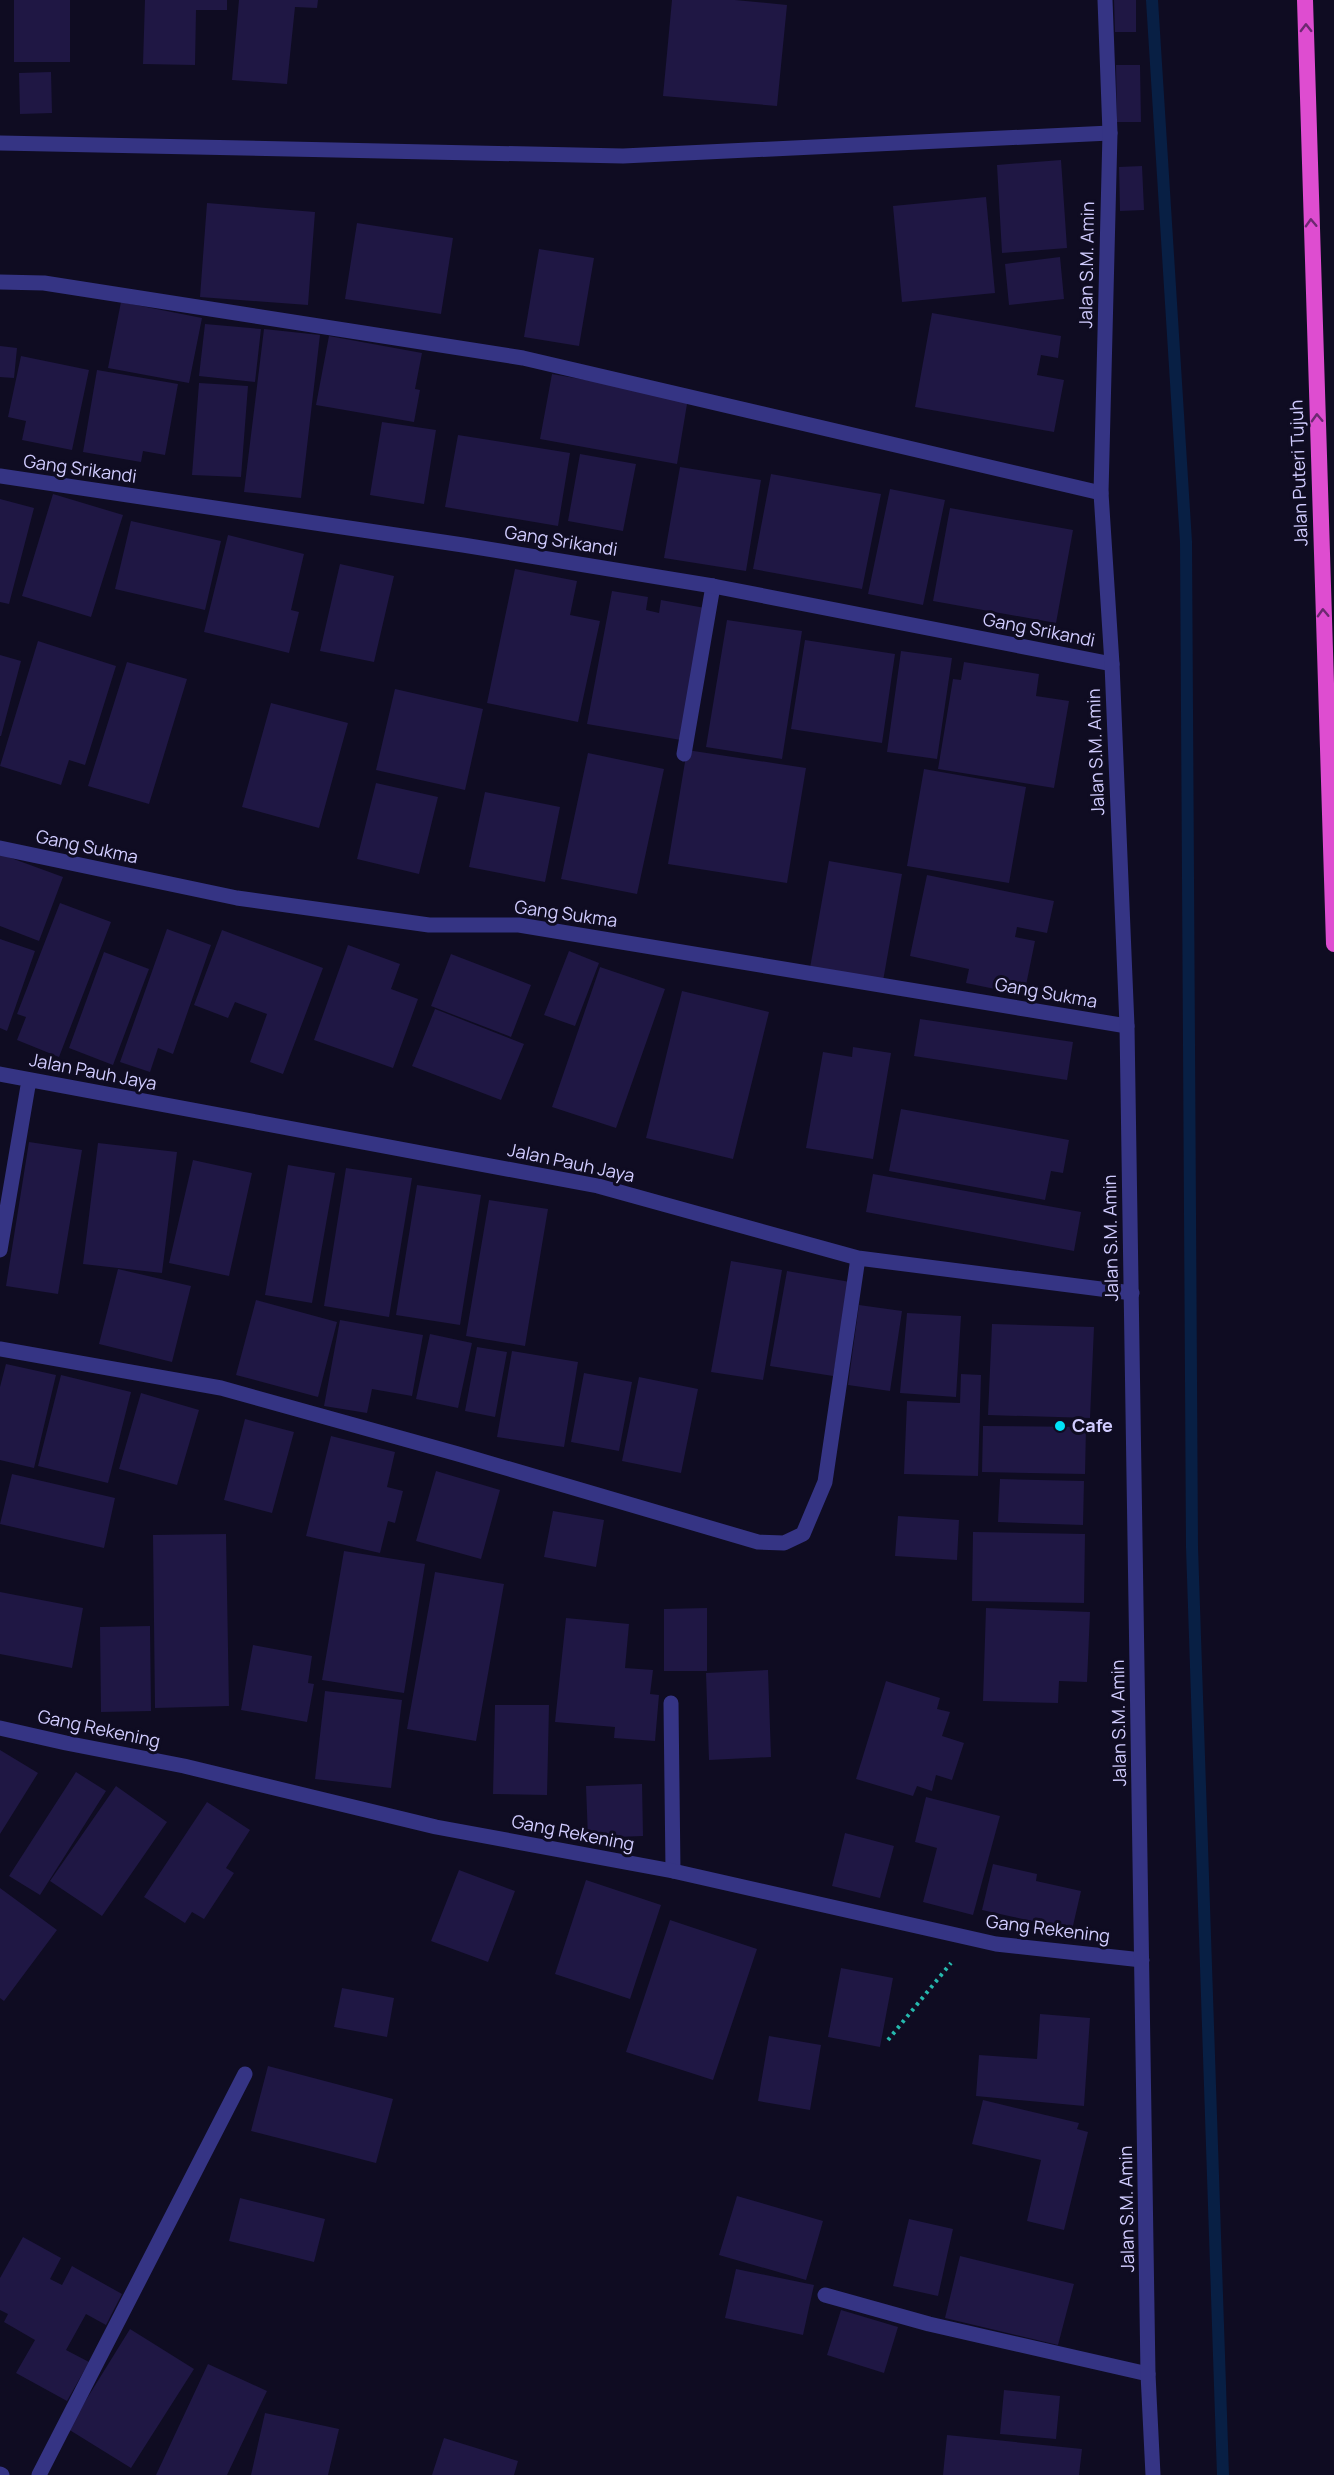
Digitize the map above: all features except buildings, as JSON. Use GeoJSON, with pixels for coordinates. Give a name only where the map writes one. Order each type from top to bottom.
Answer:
{"type":"FeatureCollection","features":[{"type":"Feature","properties":{"kind":"highway","name":"Jalan Puteri Tujuh"},"geometry":{"type":"LineString","coordinates":[[1305,0],[1334,944]]}},
{"type":"Feature","properties":{"kind":"street","name":"Jalan S.M. Amin"},"geometry":{"type":"LineString","coordinates":[[1106,0],[1110,133],[1101,493],[1112,664],[1127,1026],[1148,2374],[1153,2475]]}},
{"type":"Feature","properties":{"kind":"street"},"geometry":{"type":"LineString","coordinates":[[0,143],[623,156],[1110,133]]}},
{"type":"Feature","properties":{"kind":"street"},"geometry":{"type":"LineString","coordinates":[[0,282],[44,283],[523,358],[1101,493]]}},
{"type":"Feature","properties":{"kind":"street","name":"Gang Srikandi"},"geometry":{"type":"LineString","coordinates":[[0,476],[463,545],[713,586],[1112,664]]}},
{"type":"Feature","properties":{"kind":"street"},"geometry":{"type":"LineString","coordinates":[[684,754],[713,586]]}},
{"type":"Feature","properties":{"kind":"street","name":"Gang Sukma"},"geometry":{"type":"LineString","coordinates":[[0,848],[237,898],[429,925],[519,925],[1127,1026]]}},
{"type":"Feature","properties":{"kind":"street","name":"Jalan Pauh Jaya"},"geometry":{"type":"LineString","coordinates":[[0,1074],[598,1185],[858,1258],[1132,1293]]}},
{"type":"Feature","properties":{"kind":"street"},"geometry":{"type":"LineString","coordinates":[[0,1250],[28,1080]]}},
{"type":"Feature","properties":{"kind":"street"},"geometry":{"type":"LineString","coordinates":[[0,1349],[221,1388],[458,1454],[758,1542],[784,1543],[803,1533],[825,1482],[858,1258]]}},
{"type":"Feature","properties":{"kind":"street"},"geometry":{"type":"LineString","coordinates":[[671,1703],[673,1871]]}},
{"type":"Feature","properties":{"kind":"street","name":"Gang Rekening"},"geometry":{"type":"LineString","coordinates":[[0,1728],[184,1766],[436,1827],[673,1871],[996,1944],[1142,1960]]}},
{"type":"Feature","properties":{"kind":"street"},"geometry":{"type":"LineString","coordinates":[[39,2475],[245,2074]]}},
{"type":"Feature","properties":{"kind":"street"},"geometry":{"type":"LineString","coordinates":[[825,2295],[929,2324],[1148,2374]]}},
{"type":"Feature","properties":{"kind":"path"},"geometry":{"type":"LineString","coordinates":[[888,2040],[948,1964],[996,1944]]}},
{"type":"Feature","properties":{"kind":"waterway"},"geometry":{"type":"LineString","coordinates":[[1152,0],[1186,542],[1192,1547],[1223,2475]]}},
{"type":"Feature","properties":{"kind":"place","name":"Cafe"},"geometry":{"type":"Point","coordinates":[1060,1426]}}]}
